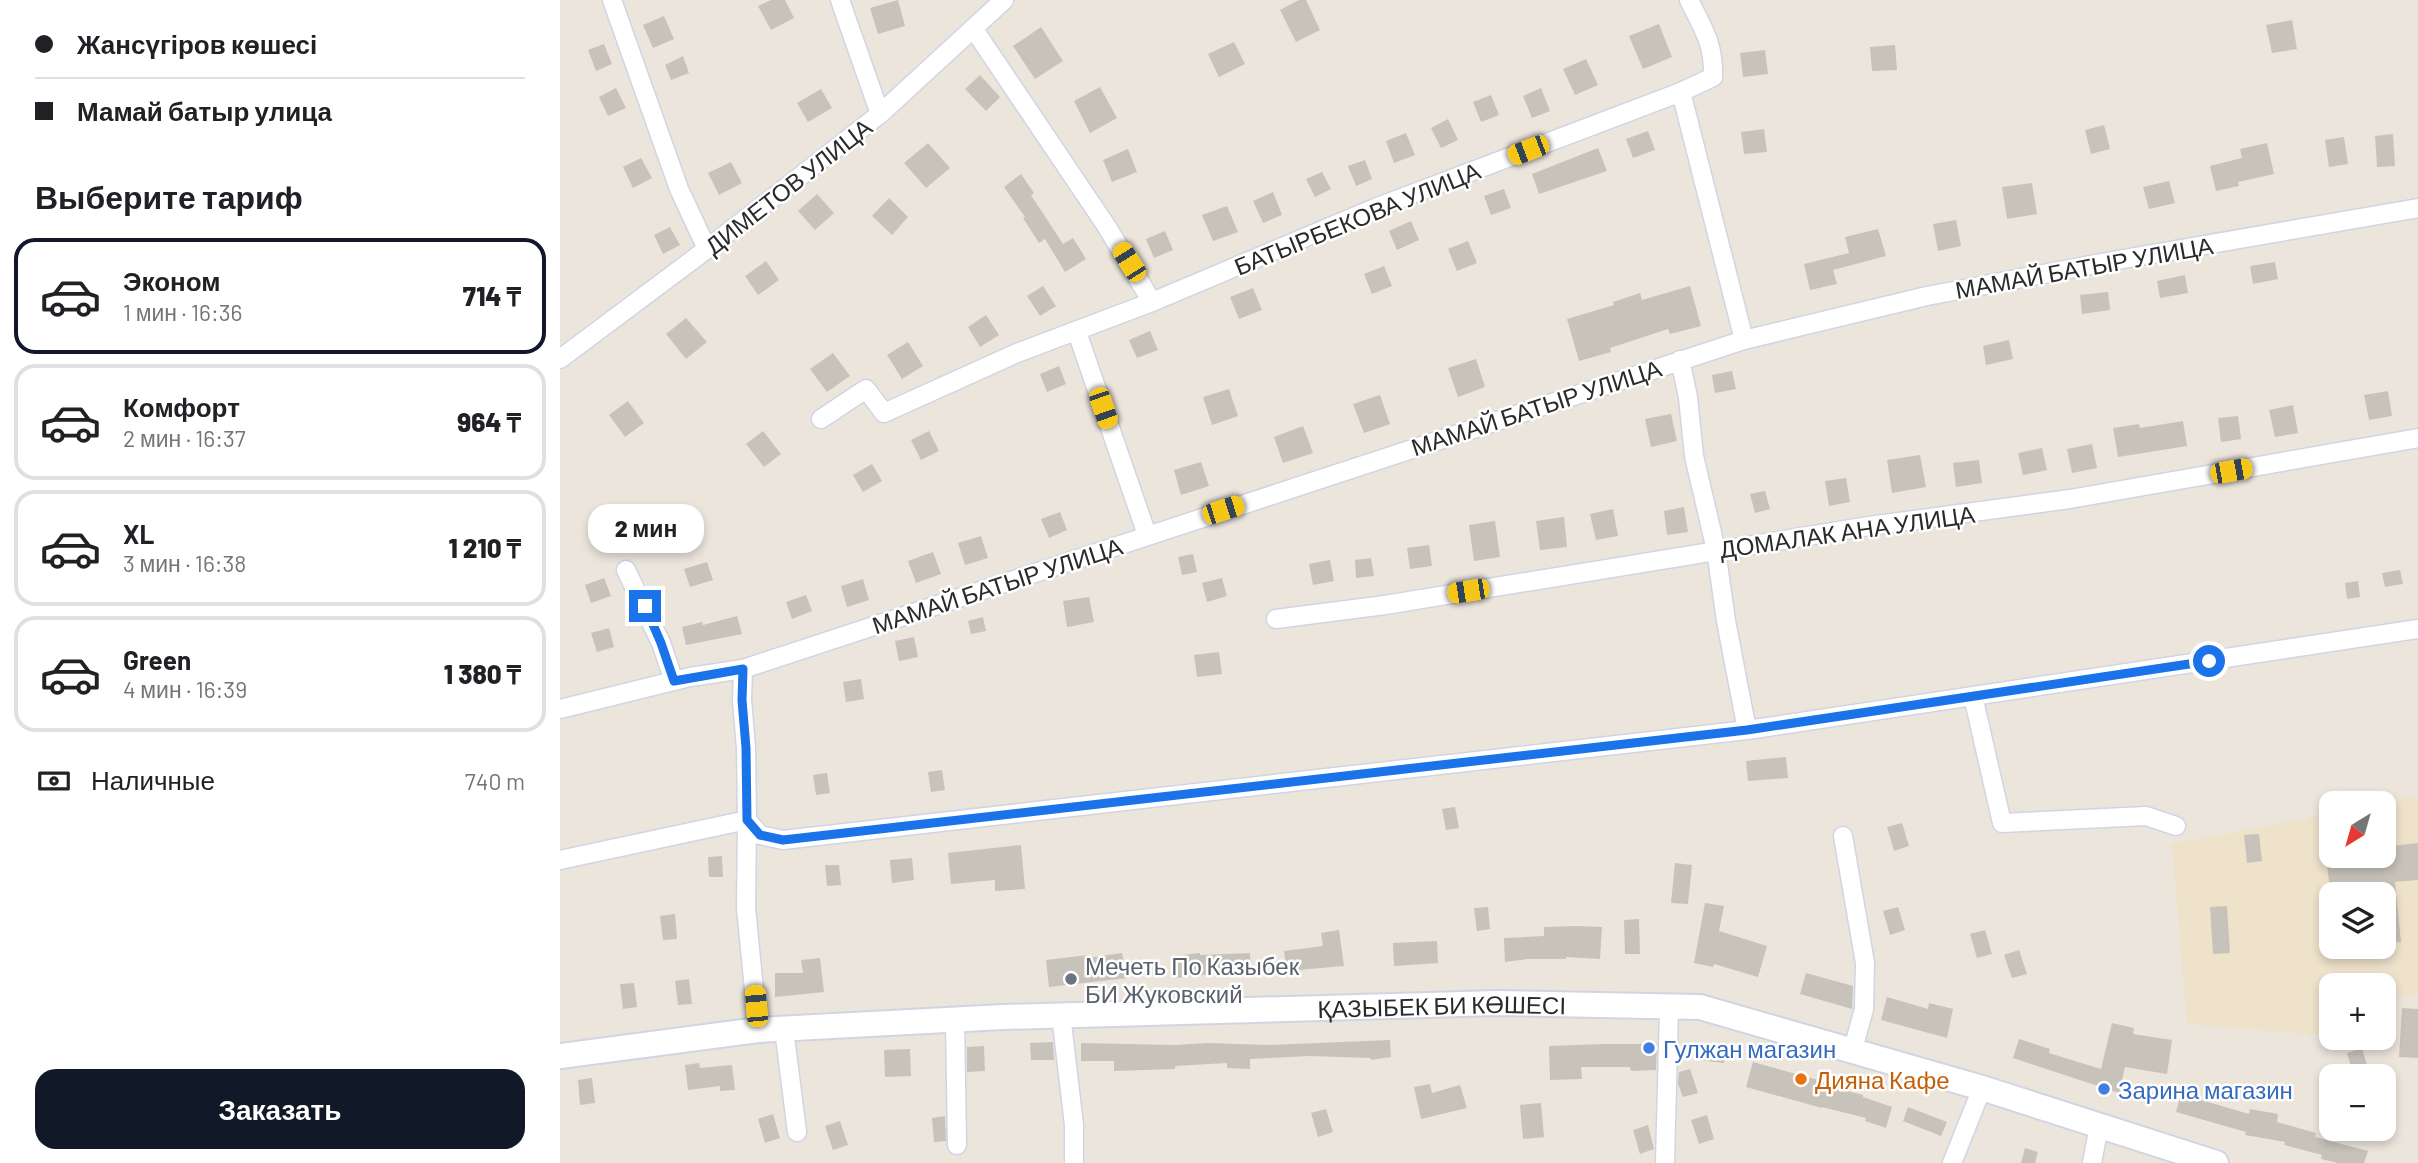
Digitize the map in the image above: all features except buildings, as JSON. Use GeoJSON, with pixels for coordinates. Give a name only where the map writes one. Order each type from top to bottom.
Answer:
{"type":"FeatureCollection","features":[{"type":"Feature","properties":{"kind":"main road","name":"ҚАЗЫБЕК БИ КӨШЕСІ"},"geometry":{"type":"LineString","coordinates":[[560,1056],[758,1030],[955,1019],[1497,1003],[1700,1007],[1982,1088],[2210,1162]]}},
{"type":"Feature","properties":{"kind":"street"},"geometry":{"type":"LineString","coordinates":[[612,0],[679,189],[707,249]]}},
{"type":"Feature","properties":{"kind":"street"},"geometry":{"type":"LineString","coordinates":[[841,0],[880,114]]}},
{"type":"Feature","properties":{"kind":"street","name":"ДИМЕТОВ УЛИЦА"},"geometry":{"type":"LineString","coordinates":[[560,359],[880,114],[1004,0]]}},
{"type":"Feature","properties":{"kind":"street","name":"БАТЫРБЕКОВА УЛИЦА"},"geometry":{"type":"LineString","coordinates":[[821,419],[866,389],[884,413],[1006,358],[1152,303],[1375,208],[1681,92],[1713,76],[1713,56],[1694,2]]}},
{"type":"Feature","properties":{"kind":"street"},"geometry":{"type":"LineString","coordinates":[[973,28],[1107,227],[1152,303]]}},
{"type":"Feature","properties":{"kind":"street"},"geometry":{"type":"LineString","coordinates":[[1681,92],[1744,340]]}},
{"type":"Feature","properties":{"kind":"street","name":"МАМАЙ БАТЫР УЛИЦА"},"geometry":{"type":"LineString","coordinates":[[560,709],[674,681],[743,669],[1744,340],[1927,296],[2418,208]]}},
{"type":"Feature","properties":{"kind":"street"},"geometry":{"type":"LineString","coordinates":[[1077,332],[1147,535]]}},
{"type":"Feature","properties":{"kind":"street"},"geometry":{"type":"LineString","coordinates":[[1680,360],[1688,397],[1694,456],[1716,550],[1726,621],[1747,730]]}},
{"type":"Feature","properties":{"kind":"street","name":"ДОМАЛАК АНА УЛИЦА"},"geometry":{"type":"LineString","coordinates":[[1276,619],[1385,605],[1716,550],[2070,499],[2418,438]]}},
{"type":"Feature","properties":{"kind":"street"},"geometry":{"type":"LineString","coordinates":[[626,570],[661,643],[674,681]]}},
{"type":"Feature","properties":{"kind":"street"},"geometry":{"type":"LineString","coordinates":[[747,820],[760,835],[783,840],[1747,730],[2418,629]]}},
{"type":"Feature","properties":{"kind":"street"},"geometry":{"type":"LineString","coordinates":[[743,669],[747,820],[746,908],[758,1030]]}},
{"type":"Feature","properties":{"kind":"street"},"geometry":{"type":"LineString","coordinates":[[1973,696],[2002,823],[2146,816],[2176,826]]}},
{"type":"Feature","properties":{"kind":"street"},"geometry":{"type":"LineString","coordinates":[[560,860],[747,820]]}},
{"type":"Feature","properties":{"kind":"street"},"geometry":{"type":"LineString","coordinates":[[1843,836],[1865,963],[1864,1009],[1853,1049]]}},
{"type":"Feature","properties":{"kind":"street"},"geometry":{"type":"LineString","coordinates":[[1665,1163],[1668,1008]]}},
{"type":"Feature","properties":{"kind":"street"},"geometry":{"type":"LineString","coordinates":[[1061,1015],[1074,1125],[1074,1163]]}},
{"type":"Feature","properties":{"kind":"street"},"geometry":{"type":"LineString","coordinates":[[955,1019],[957,1145]]}},
{"type":"Feature","properties":{"kind":"street"},"geometry":{"type":"LineString","coordinates":[[784,1029],[797,1132]]}},
{"type":"Feature","properties":{"kind":"street"},"geometry":{"type":"LineString","coordinates":[[1952,1163],[1982,1088]]}},
{"type":"Feature","properties":{"kind":"street"},"geometry":{"type":"LineString","coordinates":[[2092,1163],[2099,1126]]}},
{"type":"Feature","properties":{"kind":"shaded area"},"geometry":{"type":"Polygon","coordinates":[[[2418,796],[2418,996],[2396,996],[2396,973],[2319,973],[2319,1035],[2187,1024],[2172,844],[2319,816],[2319,868],[2396,868],[2396,800],[2418,796]]]}},
{"type":"Feature","properties":{"kind":"place","name":"Мечеть По Казыбек БИ Жуковский"},"geometry":{"type":"Point","coordinates":[1071,979]}},
{"type":"Feature","properties":{"kind":"place","name":"Гулжан магазин"},"geometry":{"type":"Point","coordinates":[1649,1048]}},
{"type":"Feature","properties":{"kind":"place","name":"Дияна Кафе"},"geometry":{"type":"Point","coordinates":[1801,1079]}},
{"type":"Feature","properties":{"kind":"place","name":"Зарина магазин"},"geometry":{"type":"Point","coordinates":[2104,1089]}},
{"type":"Feature","properties":{"kind":"route"},"geometry":{"type":"LineString","coordinates":[[645,606],[674,681],[743,669],[747,820],[760,835],[783,840],[1747,730],[2209,661]]}}]}
